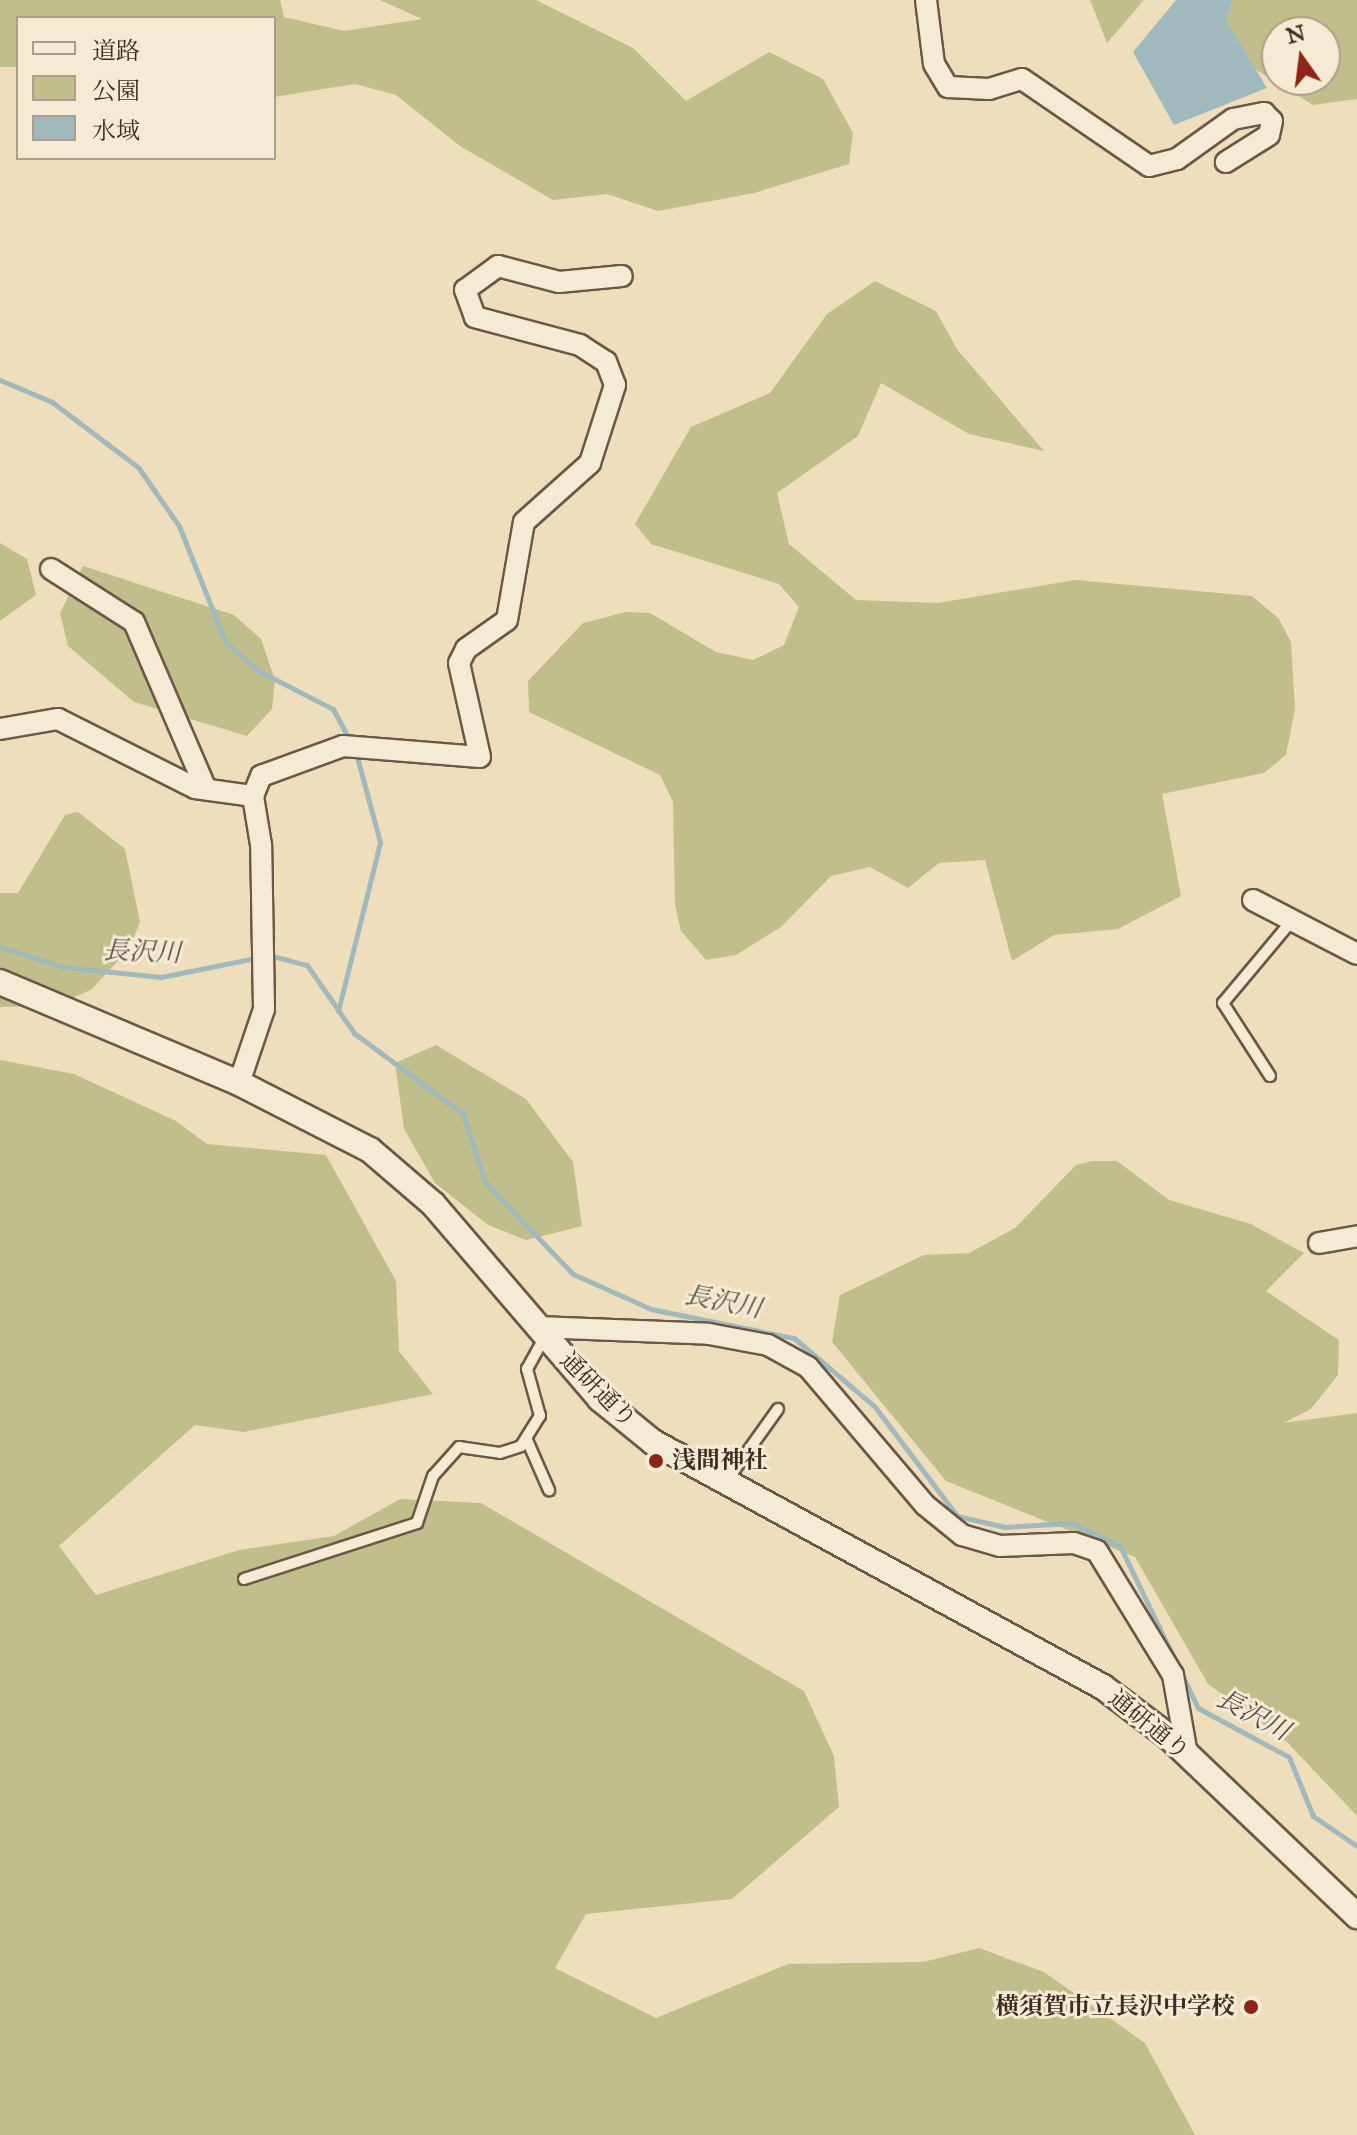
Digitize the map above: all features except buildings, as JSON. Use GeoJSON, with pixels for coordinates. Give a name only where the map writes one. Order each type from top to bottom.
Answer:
{"type":"FeatureCollection","features":[{"type":"Feature","properties":{"kind":"street"},"geometry":{"type":"LineString","coordinates":[[926,0],[934,64],[948,87],[989,89],[1022,79],[1149,166],[1177,159],[1233,119],[1264,113],[1272,121],[1269,135],[1226,162]]}},
{"type":"Feature","properties":{"kind":"street"},"geometry":{"type":"LineString","coordinates":[[239,1083],[264,1009],[261,845],[253,796],[261,776],[343,746],[480,757],[459,663],[466,649],[507,620],[524,522],[590,463],[615,385],[606,362],[580,345],[475,317],[465,290],[498,266],[559,282],[622,276]]}},
{"type":"Feature","properties":{"kind":"street"},"geometry":{"type":"LineString","coordinates":[[51,569],[134,622],[206,789]]}},
{"type":"Feature","properties":{"kind":"street"},"geometry":{"type":"LineString","coordinates":[[0,729],[58,719],[206,789],[253,796]]}},
{"type":"Feature","properties":{"kind":"street"},"geometry":{"type":"LineString","coordinates":[[1253,900],[1289,924],[1357,954]]}},
{"type":"Feature","properties":{"kind":"street","name":"通研通り"},"geometry":{"type":"LineString","coordinates":[[0,982],[239,1083],[370,1150],[433,1204],[600,1399],[724,1485],[1103,1687],[1187,1754],[1357,1916]]}},
{"type":"Feature","properties":{"kind":"street"},"geometry":{"type":"LineString","coordinates":[[1319,1243],[1357,1236]]}},
{"type":"Feature","properties":{"kind":"street"},"geometry":{"type":"LineString","coordinates":[[542,1331],[709,1334],[768,1345],[808,1367],[925,1505],[962,1535],[1000,1546],[1074,1543],[1097,1551],[1173,1675],[1187,1754]]}},
{"type":"Feature","properties":{"kind":"lane"},"geometry":{"type":"LineString","coordinates":[[1270,1076],[1223,1003],[1289,924]]}},
{"type":"Feature","properties":{"kind":"lane"},"geometry":{"type":"LineString","coordinates":[[244,1579],[417,1523],[433,1476],[459,1447],[500,1453],[527,1440],[540,1416],[529,1356],[542,1331]]}},
{"type":"Feature","properties":{"kind":"lane"},"geometry":{"type":"LineString","coordinates":[[724,1485],[778,1409]]}},
{"type":"Feature","properties":{"kind":"lane"},"geometry":{"type":"LineString","coordinates":[[527,1440],[549,1490]]}},
{"type":"Feature","properties":{"kind":"green space"},"geometry":{"type":"Polygon","coordinates":[[[0,0],[280,0],[284,17],[344,31],[422,19],[380,0],[536,0],[633,48],[686,101],[769,52],[823,79],[853,133],[849,164],[754,193],[658,211],[607,194],[553,200],[460,146],[396,95],[355,84],[276,97],[276,16],[16,16],[16,67],[0,67],[0,0]]]}},
{"type":"Feature","properties":{"kind":"green space"},"geometry":{"type":"Polygon","coordinates":[[[1090,0],[1144,0],[1107,43],[1090,0]]]}},
{"type":"Feature","properties":{"kind":"green space"},"geometry":{"type":"Polygon","coordinates":[[[1233,0],[1357,0],[1357,99],[1313,105],[1298,96],[1341,96],[1341,16],[1261,16],[1261,73],[1253,68],[1226,20],[1233,0]]]}},
{"type":"Feature","properties":{"kind":"green space"},"geometry":{"type":"Polygon","coordinates":[[[875,281],[936,311],[957,349],[1044,451],[969,434],[881,383],[858,436],[777,493],[789,544],[856,600],[938,603],[1075,580],[1252,596],[1279,619],[1291,642],[1295,709],[1286,755],[1264,773],[1162,794],[1181,896],[1118,929],[1054,935],[1012,961],[985,860],[939,863],[908,888],[870,867],[831,876],[781,927],[736,955],[706,960],[681,931],[675,905],[673,802],[660,775],[529,712],[528,681],[583,623],[626,612],[650,613],[716,652],[753,660],[784,645],[799,607],[779,584],[651,544],[635,524],[691,427],[770,393],[827,314],[875,281]]]}},
{"type":"Feature","properties":{"kind":"green space"},"geometry":{"type":"Polygon","coordinates":[[[0,543],[27,559],[36,595],[0,621],[0,543]]]}},
{"type":"Feature","properties":{"kind":"green space"},"geometry":{"type":"Polygon","coordinates":[[[83,566],[234,615],[261,639],[275,680],[272,709],[247,736],[134,702],[68,646],[60,613],[83,566]]]}},
{"type":"Feature","properties":{"kind":"green space"},"geometry":{"type":"Polygon","coordinates":[[[78,812],[125,849],[140,922],[129,949],[91,990],[53,1006],[0,1007],[0,893],[18,893],[65,815],[78,812]]]}},
{"type":"Feature","properties":{"kind":"green space"},"geometry":{"type":"Polygon","coordinates":[[[436,1045],[526,1099],[573,1162],[582,1226],[526,1240],[488,1225],[435,1183],[404,1129],[395,1063],[436,1045]]]}},
{"type":"Feature","properties":{"kind":"green space"},"geometry":{"type":"Polygon","coordinates":[[[0,1060],[74,1074],[176,1121],[207,1144],[326,1155],[396,1281],[399,1351],[433,1394],[244,1432],[195,1425],[59,1546],[96,1595],[239,1550],[334,1536],[400,1499],[481,1503],[804,1691],[834,1756],[839,1807],[732,1899],[586,1914],[555,1968],[656,2018],[788,1964],[923,1962],[979,1948],[1044,1972],[1145,2043],[1195,2135],[0,2135],[0,1060]]]}},
{"type":"Feature","properties":{"kind":"green space"},"geometry":{"type":"Polygon","coordinates":[[[1092,1161],[1117,1161],[1169,1200],[1251,1224],[1304,1253],[1266,1291],[1339,1340],[1338,1375],[1311,1409],[1283,1423],[1357,1413],[1357,1816],[1286,1741],[1208,1684],[1135,1557],[946,1481],[832,1342],[840,1295],[924,1255],[969,1253],[1015,1228],[1076,1165],[1092,1161]]]}},
{"type":"Feature","properties":{"kind":"water"},"geometry":{"type":"Polygon","coordinates":[[[1176,0],[1233,0],[1226,20],[1261,78],[1261,90],[1174,125],[1133,52],[1176,0]]]}},
{"type":"Feature","properties":{"kind":"waterway"},"geometry":{"type":"LineString","coordinates":[[0,380],[52,402],[138,467],[179,526],[225,641],[257,670],[333,709],[350,741]]}},
{"type":"Feature","properties":{"kind":"waterway"},"geometry":{"type":"LineString","coordinates":[[338,1011],[380,842],[356,753]]}},
{"type":"Feature","properties":{"kind":"waterway","name":"長沢川"},"geometry":{"type":"LineString","coordinates":[[0,947],[63,967],[161,977],[260,957]]}},
{"type":"Feature","properties":{"kind":"waterway","name":"長沢川"},"geometry":{"type":"LineString","coordinates":[[269,955],[307,965],[354,1033],[463,1114],[485,1182],[573,1274],[651,1309],[794,1338],[875,1407],[957,1516],[1005,1527],[1071,1523],[1120,1546],[1198,1708],[1289,1757],[1313,1816],[1357,1846]]}},
{"type":"Feature","properties":{"kind":"place","name":"浅間神社"},"geometry":{"type":"Point","coordinates":[656,1461]}},
{"type":"Feature","properties":{"kind":"place","name":"横須賀市立長沢中学校"},"geometry":{"type":"Point","coordinates":[1251,2007]}}]}
